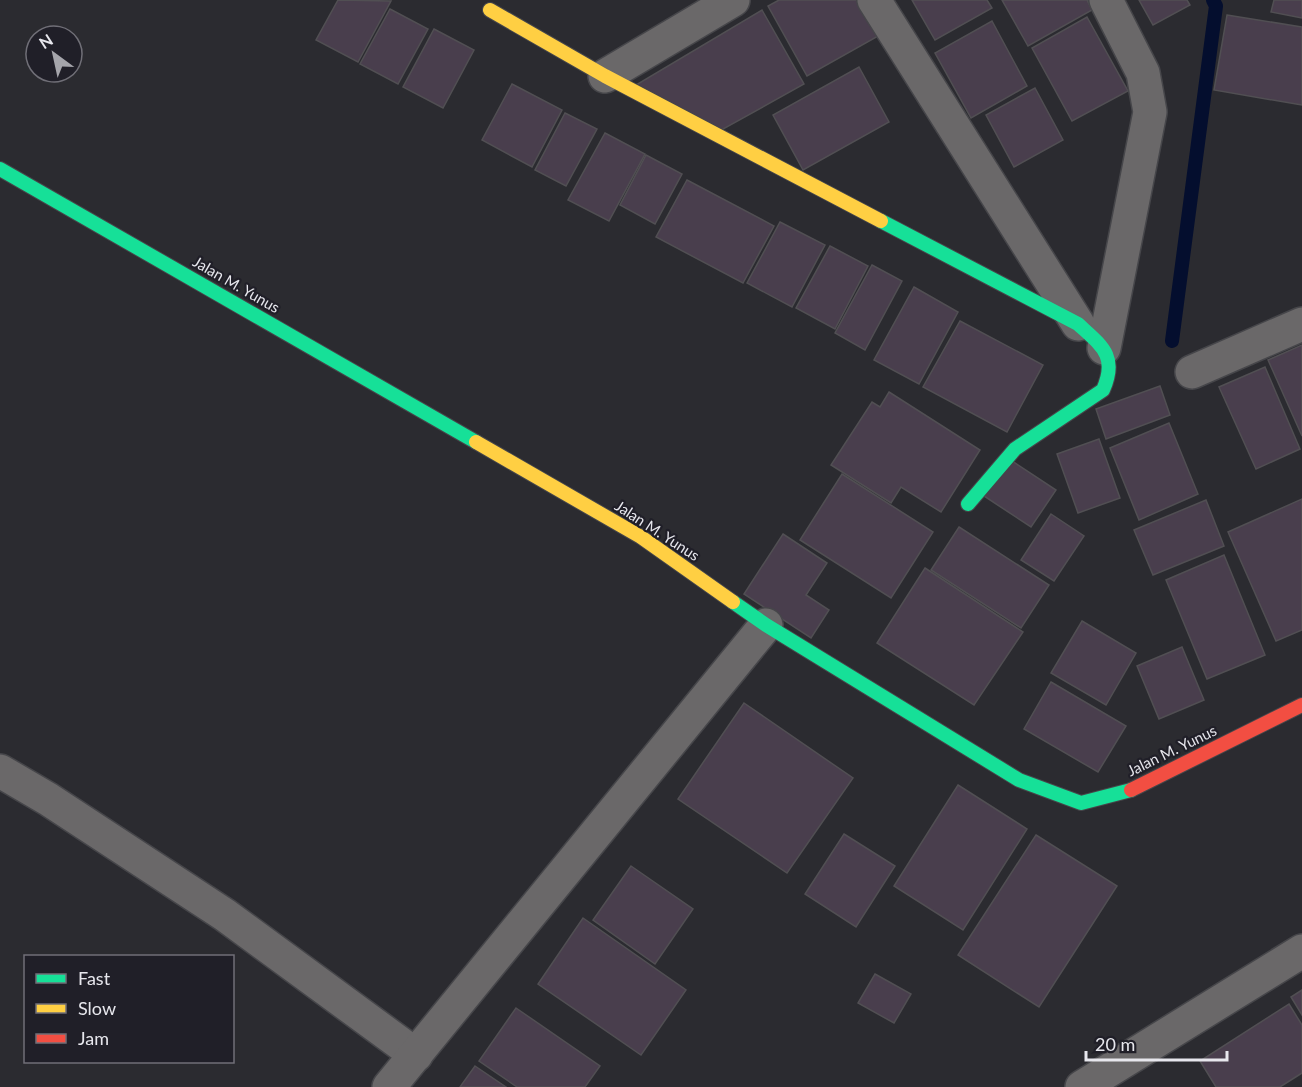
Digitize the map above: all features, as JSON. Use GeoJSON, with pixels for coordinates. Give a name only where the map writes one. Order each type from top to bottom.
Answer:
{"type":"FeatureCollection","features":[{"type":"Feature","properties":{"kind":"street"},"geometry":{"type":"LineString","coordinates":[[605,76],[732,0]]}},
{"type":"Feature","properties":{"kind":"street"},"geometry":{"type":"LineString","coordinates":[[874,0],[1078,324]]}},
{"type":"Feature","properties":{"kind":"street"},"geometry":{"type":"LineString","coordinates":[[968,504],[1015,449],[1107,386],[1110,374],[1104,348],[1150,112],[1143,73],[1106,0]]}},
{"type":"Feature","properties":{"kind":"street"},"geometry":{"type":"LineString","coordinates":[[486,3],[605,76],[1078,324],[1104,348]]}},
{"type":"Feature","properties":{"kind":"street","name":"Jalan M. Yunus"},"geometry":{"type":"LineString","coordinates":[[0,169],[641,537],[766,625],[1019,780],[1081,803],[1138,788],[1302,705]]}},
{"type":"Feature","properties":{"kind":"street"},"geometry":{"type":"LineString","coordinates":[[1192,372],[1302,324]]}},
{"type":"Feature","properties":{"kind":"street"},"geometry":{"type":"LineString","coordinates":[[389,1087],[766,625]]}},
{"type":"Feature","properties":{"kind":"street"},"geometry":{"type":"LineString","coordinates":[[0,771],[48,799],[225,915],[416,1054]]}},
{"type":"Feature","properties":{"kind":"street"},"geometry":{"type":"LineString","coordinates":[[1082,1087],[1302,951]]}},
{"type":"Feature","properties":{"kind":"building"},"geometry":{"type":"Polygon","coordinates":[[[338,0],[391,1],[358,62],[316,40],[338,0]]]}},
{"type":"Feature","properties":{"kind":"building"},"geometry":{"type":"Polygon","coordinates":[[[779,0],[861,0],[880,35],[807,76],[768,6],[779,0]]]}},
{"type":"Feature","properties":{"kind":"building"},"geometry":{"type":"Polygon","coordinates":[[[912,0],[987,0],[992,8],[935,40],[912,0]]]}},
{"type":"Feature","properties":{"kind":"building"},"geometry":{"type":"Polygon","coordinates":[[[1002,0],[1087,0],[1092,10],[1028,46],[1002,0]]]}},
{"type":"Feature","properties":{"kind":"building"},"geometry":{"type":"Polygon","coordinates":[[[1139,0],[1187,0],[1190,5],[1153,25],[1139,0]]]}},
{"type":"Feature","properties":{"kind":"building"},"geometry":{"type":"Polygon","coordinates":[[[1274,0],[1302,0],[1302,18],[1271,12],[1274,0]]]}},
{"type":"Feature","properties":{"kind":"building"},"geometry":{"type":"Polygon","coordinates":[[[390,9],[428,29],[398,84],[360,64],[390,9]]]}},
{"type":"Feature","properties":{"kind":"building"},"geometry":{"type":"Polygon","coordinates":[[[762,10],[804,84],[716,133],[636,85],[762,10]]]}},
{"type":"Feature","properties":{"kind":"building"},"geometry":{"type":"Polygon","coordinates":[[[1227,15],[1302,27],[1302,105],[1214,90],[1227,15]]]}},
{"type":"Feature","properties":{"kind":"building"},"geometry":{"type":"Polygon","coordinates":[[[1087,17],[1128,91],[1072,121],[1032,48],[1087,17]]]}},
{"type":"Feature","properties":{"kind":"building"},"geometry":{"type":"Polygon","coordinates":[[[992,21],[1027,86],[971,118],[935,53],[992,21]]]}},
{"type":"Feature","properties":{"kind":"building"},"geometry":{"type":"Polygon","coordinates":[[[434,29],[474,50],[443,108],[403,87],[434,29]]]}},
{"type":"Feature","properties":{"kind":"building"},"geometry":{"type":"Polygon","coordinates":[[[859,67],[889,122],[803,170],[773,115],[859,67]]]}},
{"type":"Feature","properties":{"kind":"building"},"geometry":{"type":"Polygon","coordinates":[[[512,84],[562,110],[532,167],[482,140],[512,84]]]}},
{"type":"Feature","properties":{"kind":"building"},"geometry":{"type":"Polygon","coordinates":[[[1035,88],[1063,140],[1014,167],[986,115],[1035,88]]]}},
{"type":"Feature","properties":{"kind":"building"},"geometry":{"type":"Polygon","coordinates":[[[565,113],[597,129],[566,186],[535,170],[565,113]]]}},
{"type":"Feature","properties":{"kind":"building"},"geometry":{"type":"Polygon","coordinates":[[[605,133],[645,154],[609,221],[568,200],[605,133]]]}},
{"type":"Feature","properties":{"kind":"building"},"geometry":{"type":"Polygon","coordinates":[[[646,155],[682,174],[655,224],[620,205],[646,155]]]}},
{"type":"Feature","properties":{"kind":"building"},"geometry":{"type":"Polygon","coordinates":[[[687,180],[774,226],[743,283],[656,237],[687,180]]]}},
{"type":"Feature","properties":{"kind":"building"},"geometry":{"type":"Polygon","coordinates":[[[780,222],[825,245],[792,307],[747,283],[780,222]]]}},
{"type":"Feature","properties":{"kind":"building"},"geometry":{"type":"Polygon","coordinates":[[[830,246],[868,266],[835,329],[796,308],[830,246]]]}},
{"type":"Feature","properties":{"kind":"building"},"geometry":{"type":"Polygon","coordinates":[[[872,265],[902,281],[865,350],[835,333],[872,265]]]}},
{"type":"Feature","properties":{"kind":"building"},"geometry":{"type":"Polygon","coordinates":[[[914,287],[958,312],[919,384],[874,360],[914,287]]]}},
{"type":"Feature","properties":{"kind":"building"},"geometry":{"type":"Polygon","coordinates":[[[960,321],[1043,365],[1007,432],[923,387],[960,321]]]}},
{"type":"Feature","properties":{"kind":"building"},"geometry":{"type":"Polygon","coordinates":[[[1302,345],[1302,436],[1268,360],[1302,345]]]}},
{"type":"Feature","properties":{"kind":"building"},"geometry":{"type":"Polygon","coordinates":[[[1265,367],[1300,449],[1256,469],[1219,387],[1265,367]]]}},
{"type":"Feature","properties":{"kind":"building"},"geometry":{"type":"Polygon","coordinates":[[[1160,386],[1170,415],[1106,439],[1096,409],[1160,386]]]}},
{"type":"Feature","properties":{"kind":"building"},"geometry":{"type":"Polygon","coordinates":[[[889,392],[980,450],[941,512],[901,487],[891,503],[831,465],[872,402],[880,407],[889,392]]]}},
{"type":"Feature","properties":{"kind":"building"},"geometry":{"type":"Polygon","coordinates":[[[1169,423],[1198,494],[1139,520],[1110,448],[1169,423]]]}},
{"type":"Feature","properties":{"kind":"building"},"geometry":{"type":"Polygon","coordinates":[[[1099,439],[1120,498],[1078,513],[1057,454],[1099,439]]]}},
{"type":"Feature","properties":{"kind":"building"},"geometry":{"type":"Polygon","coordinates":[[[1009,459],[1056,490],[1031,527],[984,496],[1009,459]]]}},
{"type":"Feature","properties":{"kind":"building"},"geometry":{"type":"Polygon","coordinates":[[[842,474],[933,532],[891,598],[800,540],[842,474]]]}},
{"type":"Feature","properties":{"kind":"building"},"geometry":{"type":"Polygon","coordinates":[[[1302,499],[1302,630],[1276,641],[1228,532],[1302,499]]]}},
{"type":"Feature","properties":{"kind":"building"},"geometry":{"type":"Polygon","coordinates":[[[1206,500],[1224,546],[1153,575],[1134,530],[1206,500]]]}},
{"type":"Feature","properties":{"kind":"building"},"geometry":{"type":"Polygon","coordinates":[[[1051,514],[1084,536],[1054,581],[1021,560],[1051,514]]]}},
{"type":"Feature","properties":{"kind":"building"},"geometry":{"type":"Polygon","coordinates":[[[959,527],[1049,585],[1021,628],[931,570],[959,527]]]}},
{"type":"Feature","properties":{"kind":"building"},"geometry":{"type":"Polygon","coordinates":[[[783,534],[827,563],[806,595],[829,610],[811,638],[744,594],[783,534]]]}},
{"type":"Feature","properties":{"kind":"building"},"geometry":{"type":"Polygon","coordinates":[[[1224,555],[1265,655],[1207,679],[1166,580],[1224,555]]]}},
{"type":"Feature","properties":{"kind":"building"},"geometry":{"type":"Polygon","coordinates":[[[925,568],[1023,632],[974,705],[877,643],[925,568]]]}},
{"type":"Feature","properties":{"kind":"building"},"geometry":{"type":"Polygon","coordinates":[[[1082,621],[1136,653],[1106,705],[1051,673],[1082,621]]]}},
{"type":"Feature","properties":{"kind":"building"},"geometry":{"type":"Polygon","coordinates":[[[1182,647],[1204,700],[1159,719],[1137,666],[1182,647]]]}},
{"type":"Feature","properties":{"kind":"building"},"geometry":{"type":"Polygon","coordinates":[[[1051,682],[1126,726],[1098,772],[1024,729],[1051,682]]]}},
{"type":"Feature","properties":{"kind":"building"},"geometry":{"type":"Polygon","coordinates":[[[744,703],[853,778],[787,873],[678,799],[744,703]]]}},
{"type":"Feature","properties":{"kind":"building"},"geometry":{"type":"Polygon","coordinates":[[[958,785],[1027,829],[963,930],[894,886],[958,785]]]}},
{"type":"Feature","properties":{"kind":"building"},"geometry":{"type":"Polygon","coordinates":[[[844,834],[895,866],[856,927],[805,894],[844,834]]]}},
{"type":"Feature","properties":{"kind":"building"},"geometry":{"type":"Polygon","coordinates":[[[1036,835],[1117,886],[1039,1007],[958,955],[1036,835]]]}},
{"type":"Feature","properties":{"kind":"building"},"geometry":{"type":"Polygon","coordinates":[[[631,866],[693,909],[655,964],[593,920],[631,866]]]}},
{"type":"Feature","properties":{"kind":"building"},"geometry":{"type":"Polygon","coordinates":[[[583,918],[686,990],[641,1055],[538,984],[583,918]]]}},
{"type":"Feature","properties":{"kind":"building"},"geometry":{"type":"Polygon","coordinates":[[[875,974],[911,994],[894,1023],[858,1003],[875,974]]]}},
{"type":"Feature","properties":{"kind":"building"},"geometry":{"type":"Polygon","coordinates":[[[1302,990],[1302,1015],[1291,997],[1302,990]]]}},
{"type":"Feature","properties":{"kind":"building"},"geometry":{"type":"Polygon","coordinates":[[[1289,1004],[1302,1025],[1302,1073],[1280,1087],[1216,1087],[1200,1061],[1289,1004]]]}},
{"type":"Feature","properties":{"kind":"building"},"geometry":{"type":"Polygon","coordinates":[[[516,1008],[600,1066],[585,1087],[517,1087],[479,1061],[516,1008]]]}},
{"type":"Feature","properties":{"kind":"building"},"geometry":{"type":"Polygon","coordinates":[[[475,1066],[506,1087],[460,1087],[475,1066]]]}},
{"type":"Feature","properties":{"kind":"waterway"},"geometry":{"type":"LineString","coordinates":[[1172,341],[1216,6],[1213,0]]}},
{"type":"Feature","properties":{"kind":"traffic: fast"},"geometry":{"type":"LineString","coordinates":[[0,169],[476,442]]}},
{"type":"Feature","properties":{"kind":"traffic: fast"},"geometry":{"type":"LineString","coordinates":[[881,221],[1078,324],[1100,346],[1108,360],[1109,368],[1103,390],[1015,449],[968,504]]}},
{"type":"Feature","properties":{"kind":"traffic: fast"},"geometry":{"type":"LineString","coordinates":[[733,602],[766,625],[1019,780],[1081,803],[1131,790]]}},
{"type":"Feature","properties":{"kind":"traffic: slow"},"geometry":{"type":"LineString","coordinates":[[490,10],[605,76],[881,221]]}},
{"type":"Feature","properties":{"kind":"traffic: slow"},"geometry":{"type":"LineString","coordinates":[[476,442],[641,537],[733,602]]}},
{"type":"Feature","properties":{"kind":"traffic: jam"},"geometry":{"type":"LineString","coordinates":[[1131,790],[1302,705]]}}]}
